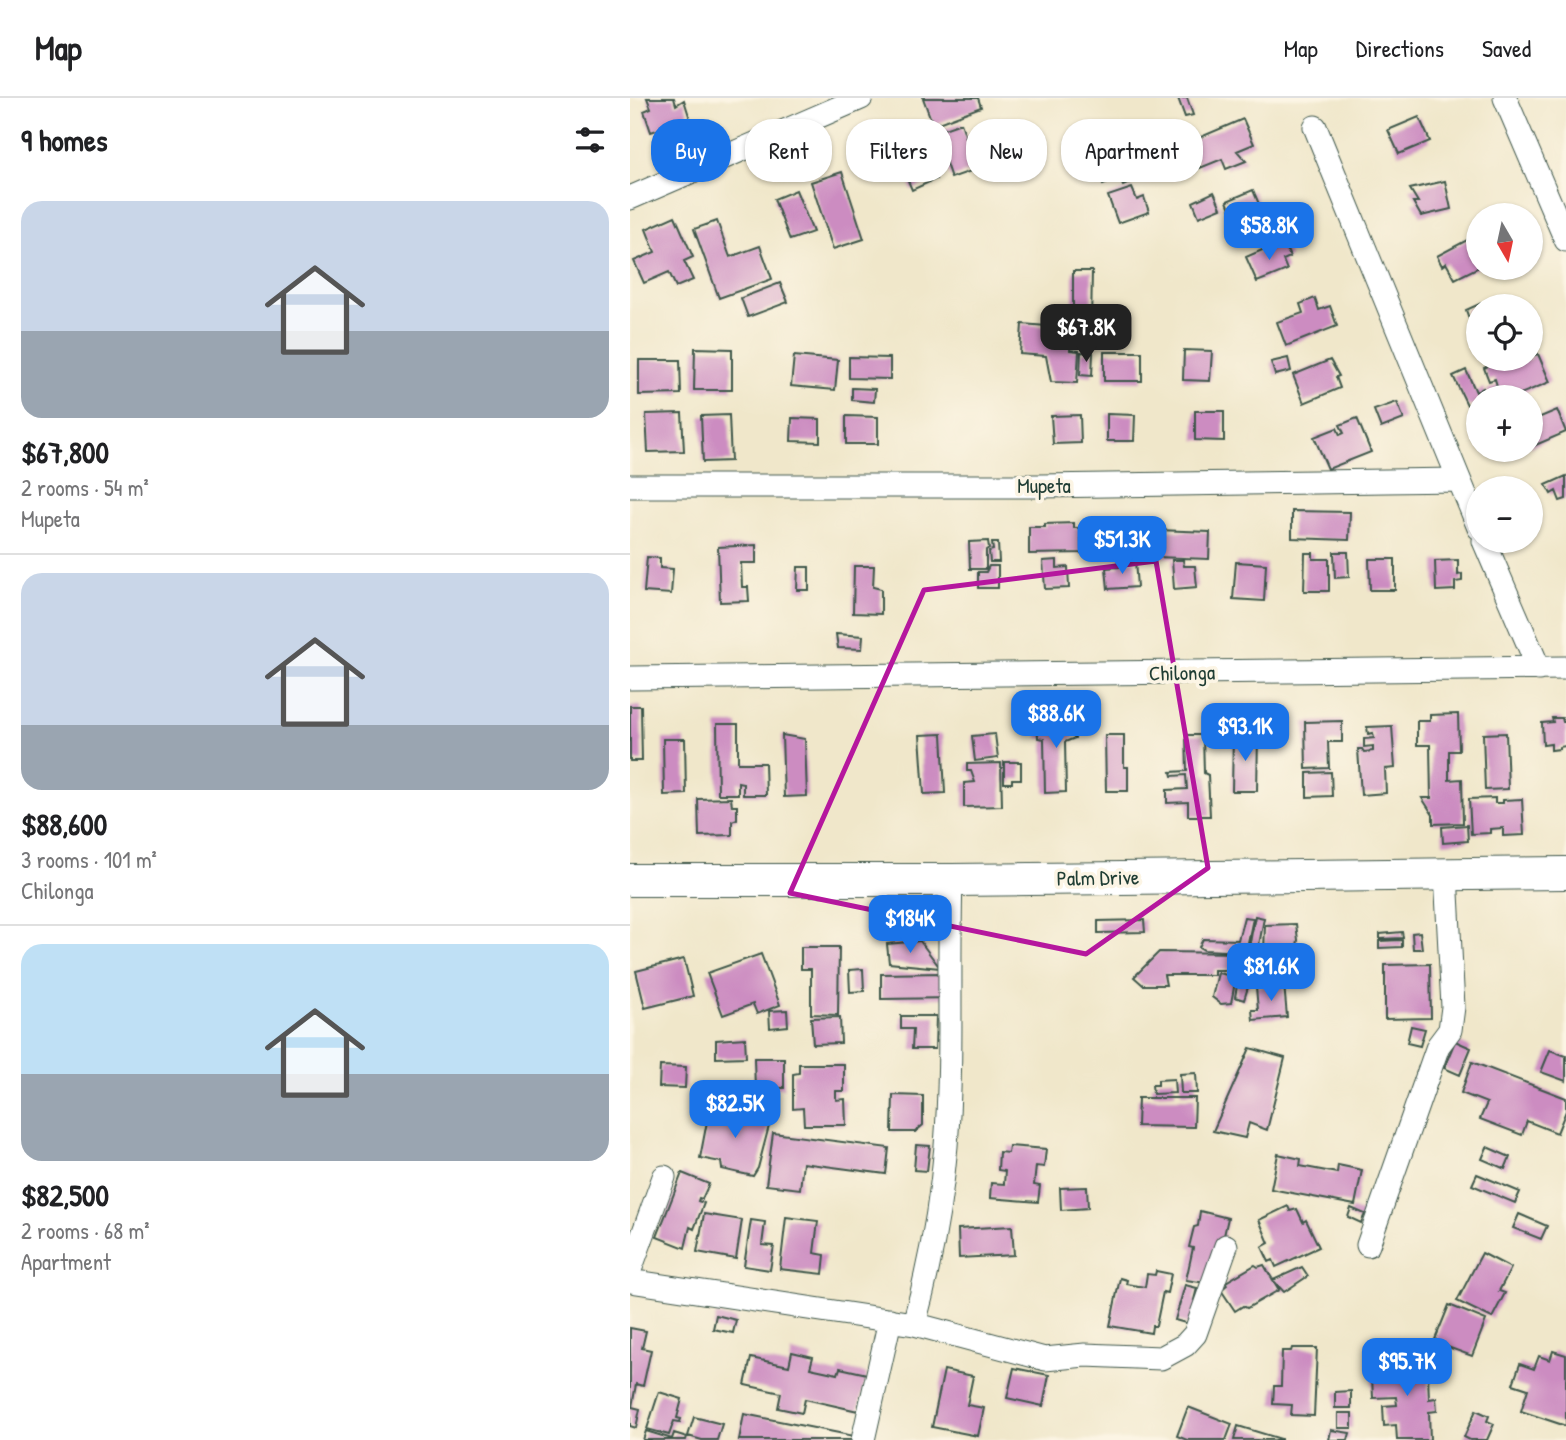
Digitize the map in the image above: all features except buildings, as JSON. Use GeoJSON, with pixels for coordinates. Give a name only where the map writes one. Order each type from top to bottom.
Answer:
{"type":"FeatureCollection","features":[{"type":"Feature","properties":{"kind":"street"},"geometry":{"type":"LineString","coordinates":[[630,198],[861,98]]}},
{"type":"Feature","properties":{"kind":"street"},"geometry":{"type":"LineString","coordinates":[[1505,98],[1566,240]]}},
{"type":"Feature","properties":{"kind":"street"},"geometry":{"type":"LineString","coordinates":[[1315,127],[1466,498]]}},
{"type":"Feature","properties":{"kind":"street","name":"Mupeta"},"geometry":{"type":"LineString","coordinates":[[630,486],[1041,486],[1458,480]]}},
{"type":"Feature","properties":{"kind":"street"},"geometry":{"type":"LineString","coordinates":[[1489,553],[1539,669]]}},
{"type":"Feature","properties":{"kind":"street","name":"Chilonga"},"geometry":{"type":"LineString","coordinates":[[630,678],[1566,668]]}},
{"type":"Feature","properties":{"kind":"street","name":"Palm Drive"},"geometry":{"type":"LineString","coordinates":[[630,880],[951,880],[1566,873]]}},
{"type":"Feature","properties":{"kind":"street"},"geometry":{"type":"LineString","coordinates":[[1368,1245],[1438,1046],[1450,1030],[1452,1007],[1447,874]]}},
{"type":"Feature","properties":{"kind":"street"},"geometry":{"type":"LineString","coordinates":[[914,1324],[924,1288],[946,1148],[951,880]]}},
{"type":"Feature","properties":{"kind":"street"},"geometry":{"type":"LineString","coordinates":[[630,1270],[664,1177]]}},
{"type":"Feature","properties":{"kind":"street"},"geometry":{"type":"LineString","coordinates":[[630,1281],[914,1324],[1045,1359],[1085,1355],[1161,1358],[1185,1345],[1195,1334],[1226,1246]]}},
{"type":"Feature","properties":{"kind":"street"},"geometry":{"type":"LineString","coordinates":[[863,1440],[890,1320]]}},
{"type":"Feature","properties":{"kind":"highlighted area"},"geometry":{"type":"Polygon","coordinates":[[[1156,561],[1208,868],[1086,954],[790,893],[924,590],[1156,561]]]}}]}
